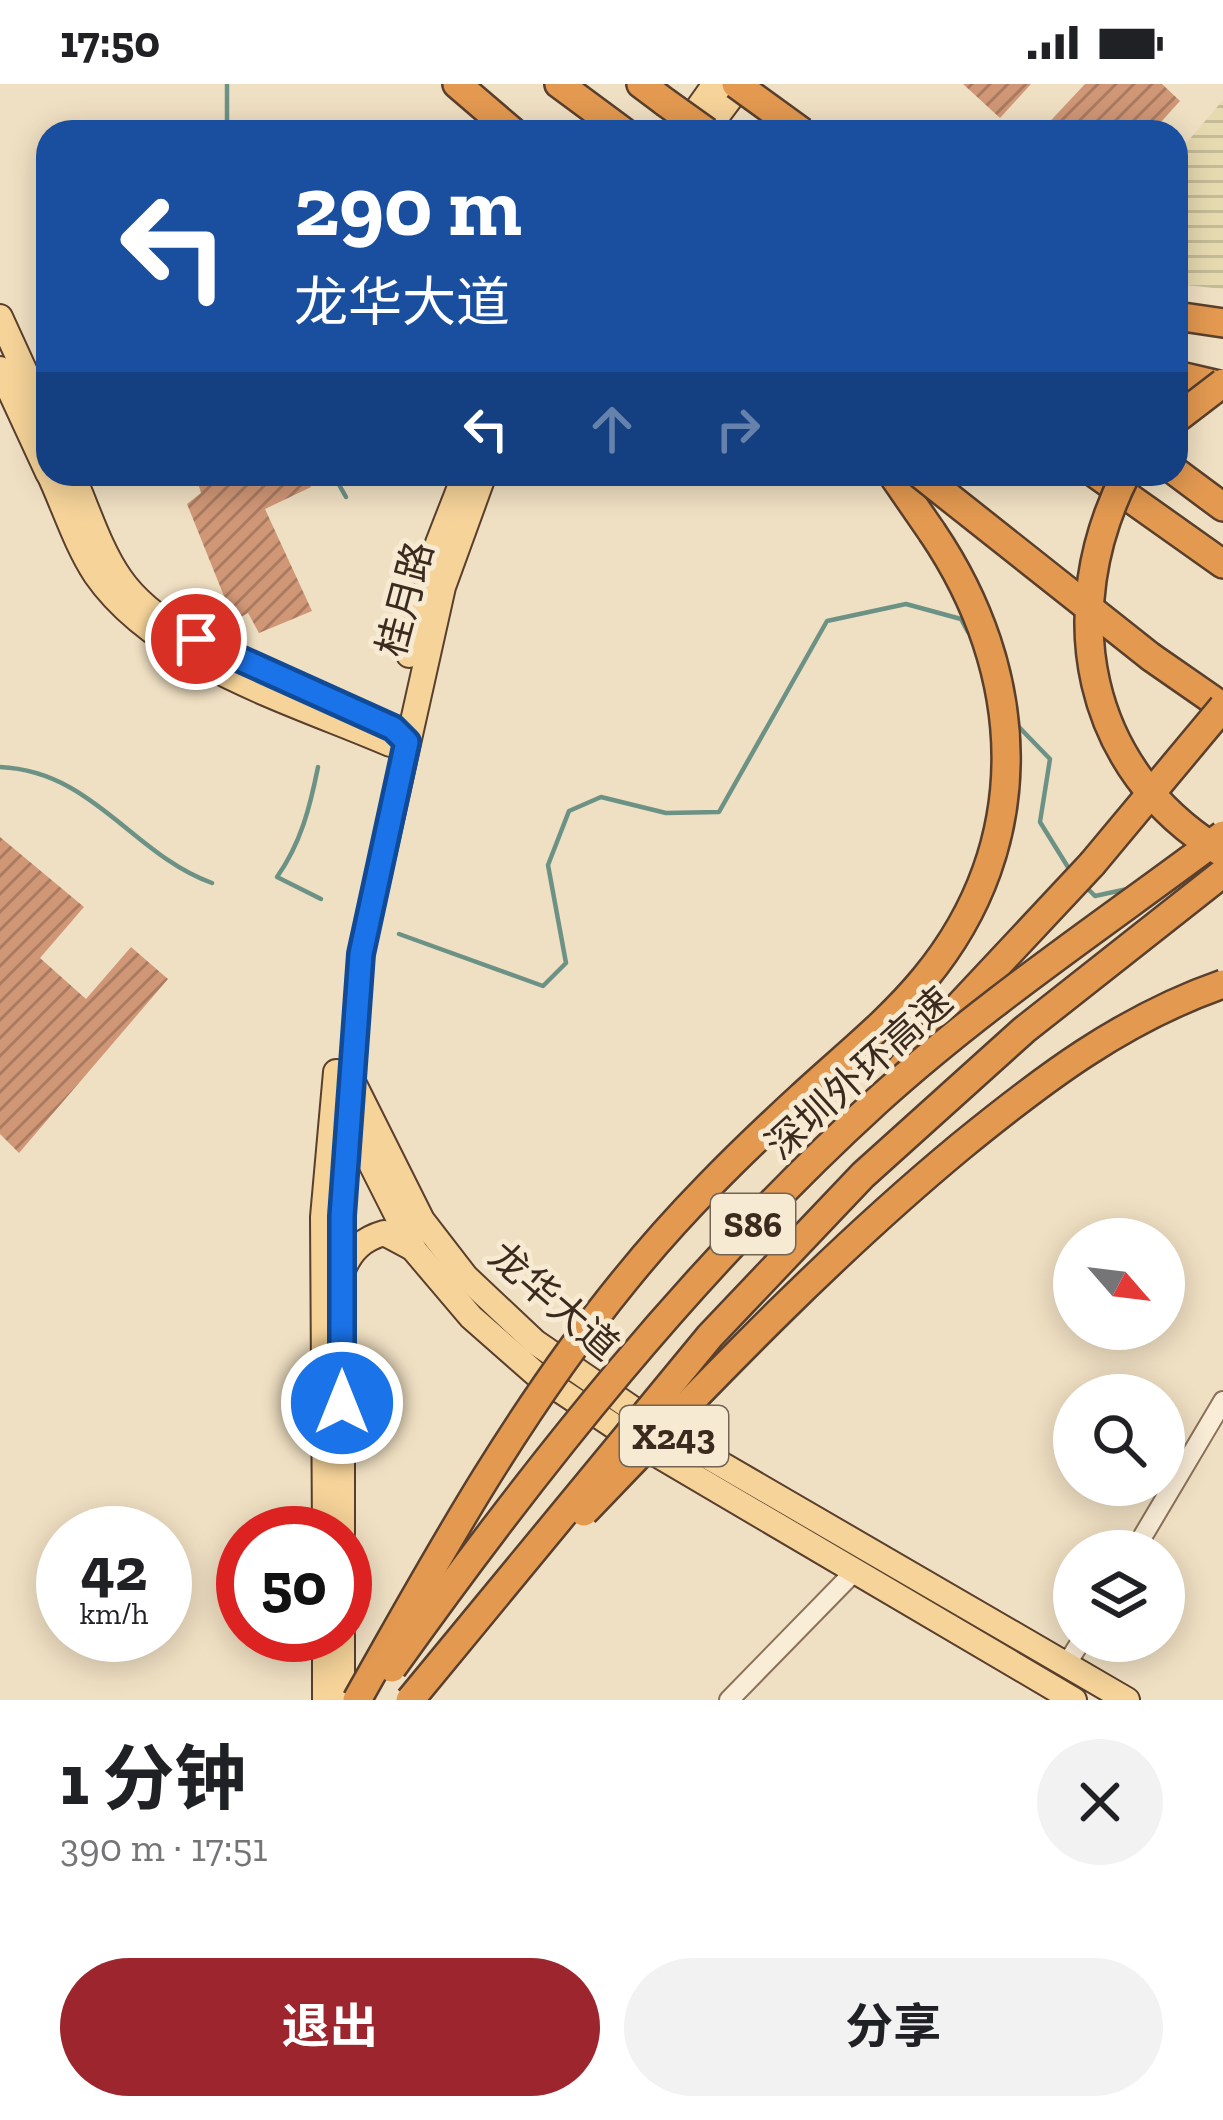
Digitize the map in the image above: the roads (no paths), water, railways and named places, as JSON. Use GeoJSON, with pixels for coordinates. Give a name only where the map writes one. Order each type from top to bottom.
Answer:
{"type":"FeatureCollection","features":[{"type":"Feature","properties":{"kind":"highway"},"geometry":{"type":"LineString","coordinates":[[457,84],[499,120]]}},
{"type":"Feature","properties":{"kind":"highway"},"geometry":{"type":"LineString","coordinates":[[559,84],[608,120]]}},
{"type":"Feature","properties":{"kind":"highway"},"geometry":{"type":"LineString","coordinates":[[641,84],[690,120]]}},
{"type":"Feature","properties":{"kind":"highway"},"geometry":{"type":"LineString","coordinates":[[739,84],[786,120]]}},
{"type":"Feature","properties":{"kind":"highway"},"geometry":{"type":"LineString","coordinates":[[1188,318],[1223,322]]}},
{"type":"Feature","properties":{"kind":"highway"},"geometry":{"type":"LineString","coordinates":[[1188,377],[1223,384]]}},
{"type":"Feature","properties":{"kind":"highway"},"geometry":{"type":"LineString","coordinates":[[1188,409],[1223,384]]}},
{"type":"Feature","properties":{"kind":"highway"},"geometry":{"type":"LineString","coordinates":[[1188,481],[1223,507]]}},
{"type":"Feature","properties":{"kind":"highway"},"geometry":{"type":"LineString","coordinates":[[357,1700],[479,1485],[593,1320],[723,1168],[925,978],[972,904],[994,842],[1006,778],[1002,691],[976,607],[956,568],[900,486]]}},
{"type":"Feature","properties":{"kind":"highway"},"geometry":{"type":"LineString","coordinates":[[797,1177],[1092,864],[1223,707],[1151,657],[935,486]]}},
{"type":"Feature","properties":{"kind":"highway"},"geometry":{"type":"LineString","coordinates":[[1113,486],[1223,565]]}},
{"type":"Feature","properties":{"kind":"highway"},"geometry":{"type":"LineString","coordinates":[[1121,486],[1100,536],[1089,590],[1090,651],[1098,695],[1110,732],[1134,773],[1172,817],[1223,853]]}},
{"type":"Feature","properties":{"kind":"highway","name":"深圳外环高速"},"geometry":{"type":"LineString","coordinates":[[370,1700],[558,1447],[797,1177],[945,1042],[1223,835]]}},
{"type":"Feature","properties":{"kind":"highway","name":"深圳外环高速"},"geometry":{"type":"LineString","coordinates":[[410,1700],[710,1336],[863,1175],[1024,1030],[1223,873]]}},
{"type":"Feature","properties":{"kind":"highway"},"geometry":{"type":"LineString","coordinates":[[427,1675],[762,1327],[904,1193],[1078,1054],[1127,1024],[1223,984]]}},
{"type":"Feature","properties":{"kind":"main road"},"geometry":{"type":"LineString","coordinates":[[689,120],[715,84]]}},
{"type":"Feature","properties":{"kind":"main road"},"geometry":{"type":"LineString","coordinates":[[714,120],[739,84]]}},
{"type":"Feature","properties":{"kind":"main road"},"geometry":{"type":"LineString","coordinates":[[0,317],[36,396]]}},
{"type":"Feature","properties":{"kind":"main road"},"geometry":{"type":"LineString","coordinates":[[0,369],[36,447]]}},
{"type":"Feature","properties":{"kind":"main road"},"geometry":{"type":"LineString","coordinates":[[54,486],[94,573],[145,626],[226,674],[397,738]]}},
{"type":"Feature","properties":{"kind":"main road"},"geometry":{"type":"LineString","coordinates":[[77,486],[120,579],[157,614],[231,657],[397,738]]}},
{"type":"Feature","properties":{"kind":"main road","name":"桂月路"},"geometry":{"type":"LineString","coordinates":[[325,1506],[323,1217],[361,954],[424,590],[461,486]]}},
{"type":"Feature","properties":{"kind":"main road","name":"桂月路"},"geometry":{"type":"LineString","coordinates":[[338,1050],[346,950],[397,738],[442,587],[480,486]]}},
{"type":"Feature","properties":{"kind":"main road","name":"龙华大道"},"geometry":{"type":"LineString","coordinates":[[338,1050],[343,1084],[422,1220],[466,1277],[535,1342],[671,1435],[1127,1700]]}},
{"type":"Feature","properties":{"kind":"main road","name":"桂月路"},"geometry":{"type":"LineString","coordinates":[[342,1506],[342,1273],[349,1120],[343,1084]]}},
{"type":"Feature","properties":{"kind":"main road","name":"龙华大道"},"geometry":{"type":"LineString","coordinates":[[349,1120],[415,1250],[471,1317],[537,1375],[628,1437],[1074,1700]]}},
{"type":"Feature","properties":{"kind":"main road"},"geometry":{"type":"LineString","coordinates":[[342,1273],[357,1246],[370,1237],[384,1233],[415,1250]]}},
{"type":"Feature","properties":{"kind":"main road"},"geometry":{"type":"LineString","coordinates":[[325,1662],[325,1700]]}},
{"type":"Feature","properties":{"kind":"main road"},"geometry":{"type":"LineString","coordinates":[[342,1662],[342,1700]]}},
{"type":"Feature","properties":{"kind":"street"},"geometry":{"type":"LineString","coordinates":[[1146,1530],[1223,1401]]}},
{"type":"Feature","properties":{"kind":"street"},"geometry":{"type":"LineString","coordinates":[[729,1700],[855,1571]]}},
{"type":"Feature","properties":{"kind":"waterway"},"geometry":{"type":"LineString","coordinates":[[227,84],[227,120]]}},
{"type":"Feature","properties":{"kind":"waterway"},"geometry":{"type":"LineString","coordinates":[[340,486],[346,497]]}},
{"type":"Feature","properties":{"kind":"waterway"},"geometry":{"type":"LineString","coordinates":[[399,934],[543,986],[566,963],[548,865],[569,811],[601,797],[666,813],[719,812],[827,621],[906,604],[961,619],[968,632]]}},
{"type":"Feature","properties":{"kind":"waterway"},"geometry":{"type":"LineString","coordinates":[[1014,722],[1050,759],[1040,822],[1071,872]]}},
{"type":"Feature","properties":{"kind":"waterway"},"geometry":{"type":"LineString","coordinates":[[0,767],[61,783],[158,853],[212,883]]}},
{"type":"Feature","properties":{"kind":"waterway"},"geometry":{"type":"LineString","coordinates":[[318,767],[304,824],[277,877],[321,899]]}},
{"type":"Feature","properties":{"kind":"waterway"},"geometry":{"type":"LineString","coordinates":[[1087,888],[1095,896],[1132,888]]}}]}
